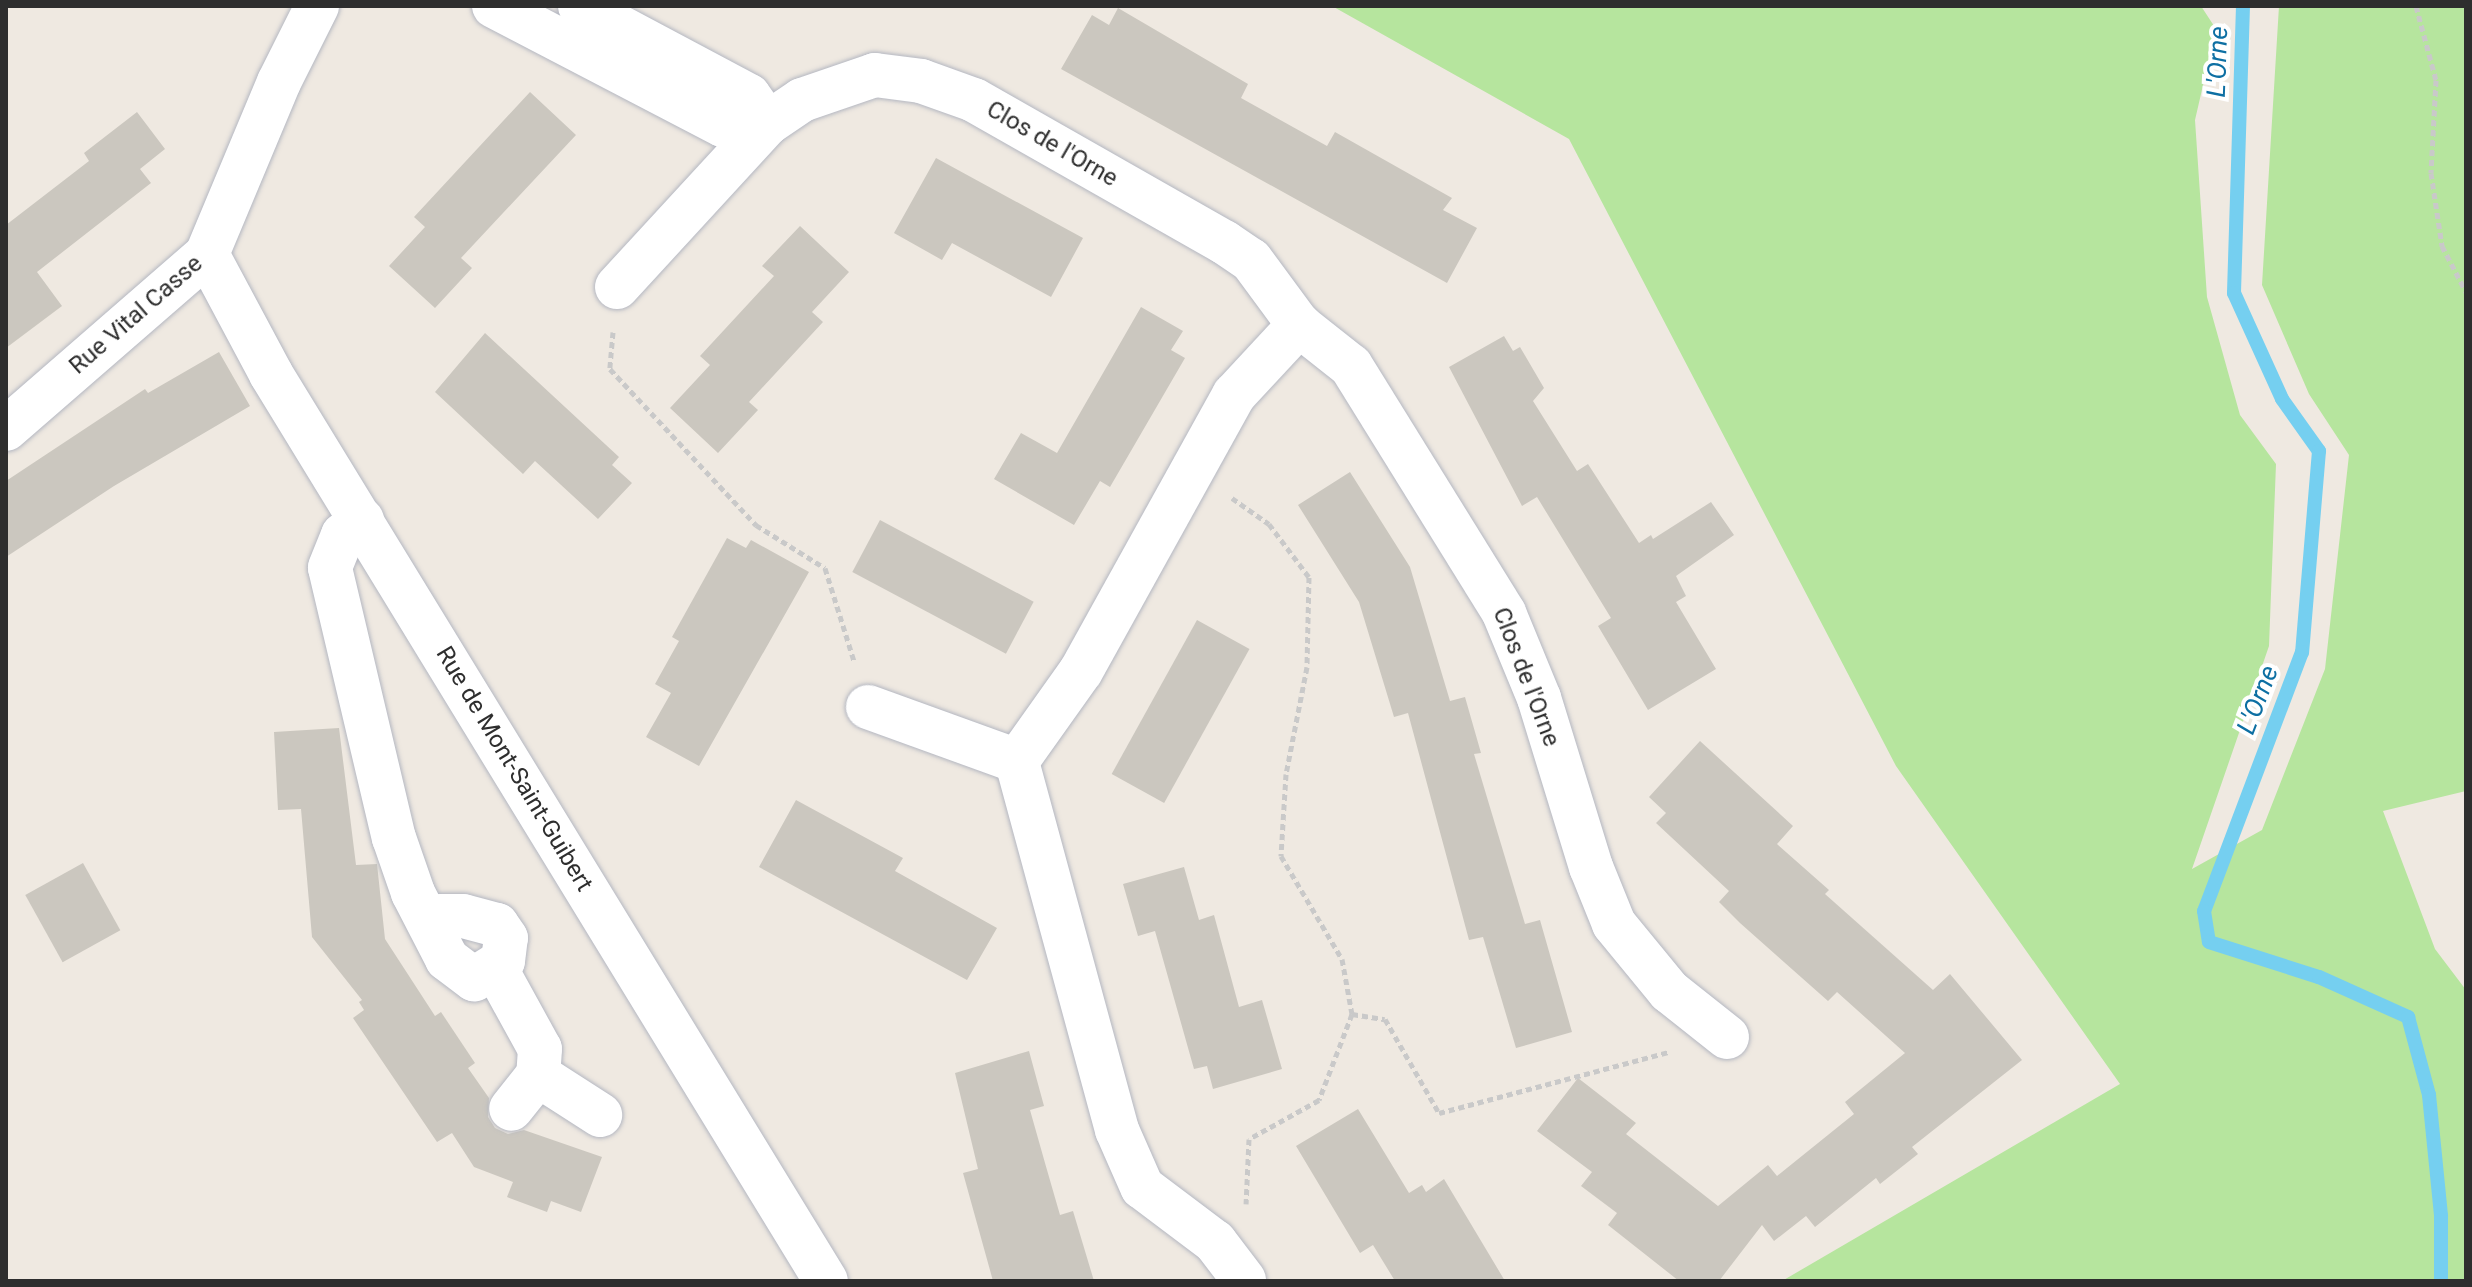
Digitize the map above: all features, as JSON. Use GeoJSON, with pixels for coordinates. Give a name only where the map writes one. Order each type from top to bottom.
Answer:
{"type":"FeatureCollection","features":[{"type":"Feature","properties":{"kind":"street","name":"Rue Vital Casse"},"geometry":{"type":"LineString","coordinates":[[6,429],[207,254],[279,82],[317,6]]}},
{"type":"Feature","properties":{"kind":"street"},"geometry":{"type":"LineString","coordinates":[[494,6],[723,125],[768,123]]}},
{"type":"Feature","properties":{"kind":"street"},"geometry":{"type":"LineString","coordinates":[[580,6],[749,96],[768,123]]}},
{"type":"Feature","properties":{"kind":"street","name":"Clos de l'Orne"},"geometry":{"type":"LineString","coordinates":[[617,287],[768,123],[802,100],[875,75],[921,81],[974,100],[1251,260],[1299,325],[1351,366],[1504,613],[1539,698],[1591,867],[1614,924],[1669,991],[1727,1037]]}},
{"type":"Feature","properties":{"kind":"street","name":"Rue de Mont-Saint-Guibert"},"geometry":{"type":"LineString","coordinates":[[207,254],[271,374],[826,1281]]}},
{"type":"Feature","properties":{"kind":"street"},"geometry":{"type":"LineString","coordinates":[[1017,761],[1081,671],[1234,395],[1299,325]]}},
{"type":"Feature","properties":{"kind":"street"},"geometry":{"type":"LineString","coordinates":[[362,520],[343,535],[330,568],[394,838],[430,925],[441,916],[463,916],[497,925],[506,938],[496,969],[540,1049],[538,1075],[511,1109]]}},
{"type":"Feature","properties":{"kind":"street"},"geometry":{"type":"LineString","coordinates":[[868,707],[1017,761]]}},
{"type":"Feature","properties":{"kind":"street"},"geometry":{"type":"LineString","coordinates":[[1017,761],[1117,1130],[1142,1187],[1215,1242],[1244,1280]]}},
{"type":"Feature","properties":{"kind":"street"},"geometry":{"type":"LineString","coordinates":[[538,1075],[600,1115]]}},
{"type":"Feature","properties":{"kind":"path"},"geometry":{"type":"LineString","coordinates":[[2416,6],[2436,80],[2431,173],[2442,246],[2466,292]]}},
{"type":"Feature","properties":{"kind":"path"},"geometry":{"type":"LineString","coordinates":[[617,287],[610,369],[756,525],[825,568],[868,707]]}},
{"type":"Feature","properties":{"kind":"path"},"geometry":{"type":"LineString","coordinates":[[1190,476],[1269,524],[1309,577],[1307,667],[1286,774],[1281,856],[1342,959],[1352,1014],[1319,1100],[1249,1139],[1244,1280]]}},
{"type":"Feature","properties":{"kind":"path"},"geometry":{"type":"LineString","coordinates":[[1352,1014],[1385,1019],[1439,1113],[1727,1037]]}},
{"type":"Feature","properties":{"kind":"green space"},"geometry":{"type":"Polygon","coordinates":[[[1332,6],[2201,6],[2216,29],[2195,120],[2207,297],[2240,415],[2276,464],[2269,646],[2192,869],[2262,830],[2325,669],[2349,455],[2309,394],[2262,285],[2279,6],[2466,6],[2466,791],[2383,811],[2435,949],[2466,990],[2466,1281],[1782,1281],[2120,1084],[1896,766],[1569,139],[1332,6]]]}},
{"type":"Feature","properties":{"kind":"building"},"geometry":{"type":"Polygon","coordinates":[[[1118,8],[1248,84],[1241,98],[1327,146],[1335,132],[1452,198],[1443,210],[1477,228],[1447,283],[1061,69],[1092,15],[1109,25],[1118,8]]]}},
{"type":"Feature","properties":{"kind":"building"},"geometry":{"type":"Polygon","coordinates":[[[530,92],[576,135],[461,258],[472,268],[435,308],[389,266],[425,227],[414,217],[530,92]]]}},
{"type":"Feature","properties":{"kind":"building"},"geometry":{"type":"Polygon","coordinates":[[[137,112],[165,149],[140,169],[151,183],[37,272],[62,306],[6,348],[6,225],[89,161],[84,153],[137,112]]]}},
{"type":"Feature","properties":{"kind":"building"},"geometry":{"type":"Polygon","coordinates":[[[936,158],[1083,238],[1051,297],[952,243],[942,260],[894,233],[936,158]]]}},
{"type":"Feature","properties":{"kind":"building"},"geometry":{"type":"Polygon","coordinates":[[[800,226],[849,272],[812,312],[823,322],[749,402],[758,410],[718,453],[670,408],[710,365],[700,356],[774,276],[762,266],[800,226]]]}},
{"type":"Feature","properties":{"kind":"building"},"geometry":{"type":"Polygon","coordinates":[[[1141,307],[1183,331],[1171,350],[1185,358],[1110,487],[1100,481],[1074,525],[994,479],[1021,433],[1057,453],[1141,307]]]}},
{"type":"Feature","properties":{"kind":"building"},"geometry":{"type":"Polygon","coordinates":[[[485,333],[619,457],[612,465],[632,483],[598,519],[535,461],[523,474],[435,392],[485,333]]]}},
{"type":"Feature","properties":{"kind":"building"},"geometry":{"type":"Polygon","coordinates":[[[1504,336],[1513,351],[1520,347],[1544,388],[1533,401],[1577,471],[1588,464],[1639,543],[1651,535],[1653,539],[1711,502],[1734,535],[1676,576],[1686,596],[1676,602],[1716,669],[1648,710],[1598,626],[1611,618],[1537,497],[1522,506],[1449,367],[1504,336]]]}},
{"type":"Feature","properties":{"kind":"building"},"geometry":{"type":"Polygon","coordinates":[[[219,352],[250,406],[114,486],[6,557],[6,481],[145,389],[148,393],[219,352]]]}},
{"type":"Feature","properties":{"kind":"building"},"geometry":{"type":"Polygon","coordinates":[[[1350,472],[1410,567],[1450,701],[1465,697],[1481,753],[1474,754],[1525,924],[1540,920],[1572,1032],[1516,1048],[1483,937],[1469,940],[1408,713],[1394,717],[1359,602],[1298,505],[1350,472]]]}},
{"type":"Feature","properties":{"kind":"building"},"geometry":{"type":"Polygon","coordinates":[[[880,520],[1034,602],[1006,654],[852,572],[880,520]]]}},
{"type":"Feature","properties":{"kind":"building"},"geometry":{"type":"Polygon","coordinates":[[[727,538],[746,548],[751,540],[809,572],[699,766],[646,737],[671,693],[655,684],[679,641],[672,637],[727,538]]]}},
{"type":"Feature","properties":{"kind":"building"},"geometry":{"type":"Polygon","coordinates":[[[1197,620],[1249,649],[1164,803],[1112,774],[1197,620]]]}},
{"type":"Feature","properties":{"kind":"building"},"geometry":{"type":"Polygon","coordinates":[[[339,728],[356,865],[377,864],[385,939],[435,1016],[441,1012],[475,1063],[468,1068],[489,1098],[488,1117],[495,1128],[508,1134],[524,1130],[602,1157],[581,1212],[551,1201],[547,1212],[507,1197],[513,1182],[474,1167],[452,1133],[437,1142],[353,1018],[364,1010],[359,1002],[362,1000],[312,937],[301,809],[278,810],[274,732],[339,728]]]}},
{"type":"Feature","properties":{"kind":"building"},"geometry":{"type":"Polygon","coordinates":[[[1700,741],[1793,826],[1777,844],[1829,890],[1825,894],[1933,990],[1950,974],[2022,1060],[1912,1147],[1918,1154],[1880,1184],[1876,1178],[1815,1227],[1806,1216],[1774,1241],[1762,1225],[1719,1281],[1679,1281],[1608,1225],[1617,1213],[1581,1186],[1592,1172],[1537,1131],[1578,1078],[1636,1123],[1626,1134],[1718,1206],[1768,1165],[1777,1176],[1854,1114],[1845,1102],[1905,1053],[1837,992],[1828,1001],[1740,923],[1719,902],[1729,891],[1656,823],[1666,813],[1649,797],[1700,741]]]}},
{"type":"Feature","properties":{"kind":"building"},"geometry":{"type":"Polygon","coordinates":[[[796,800],[903,858],[895,871],[997,928],[967,980],[759,867],[796,800]]]}},
{"type":"Feature","properties":{"kind":"building"},"geometry":{"type":"Polygon","coordinates":[[[83,863],[120,930],[63,962],[25,895],[83,863]]]}},
{"type":"Feature","properties":{"kind":"building"},"geometry":{"type":"Polygon","coordinates":[[[1184,867],[1199,920],[1214,915],[1239,1007],[1262,1000],[1282,1069],[1213,1089],[1207,1066],[1194,1069],[1155,931],[1138,936],[1123,884],[1184,867]]]}},
{"type":"Feature","properties":{"kind":"building"},"geometry":{"type":"Polygon","coordinates":[[[1029,1051],[1044,1106],[1030,1110],[1060,1215],[1073,1211],[1094,1281],[993,1281],[963,1173],[978,1169],[955,1073],[1029,1051]]]}},
{"type":"Feature","properties":{"kind":"building"},"geometry":{"type":"Polygon","coordinates":[[[1358,1109],[1409,1193],[1422,1185],[1426,1192],[1444,1179],[1505,1281],[1395,1281],[1373,1245],[1360,1253],[1296,1146],[1358,1109]]]}},
{"type":"Feature","properties":{"kind":"waterway","name":"L'Orne"},"geometry":{"type":"LineString","coordinates":[[2243,6],[2234,293],[2282,399],[2319,451],[2302,652],[2204,911],[2209,942],[2319,977],[2408,1017],[2429,1095],[2441,1216],[2441,1281]]}}]}
